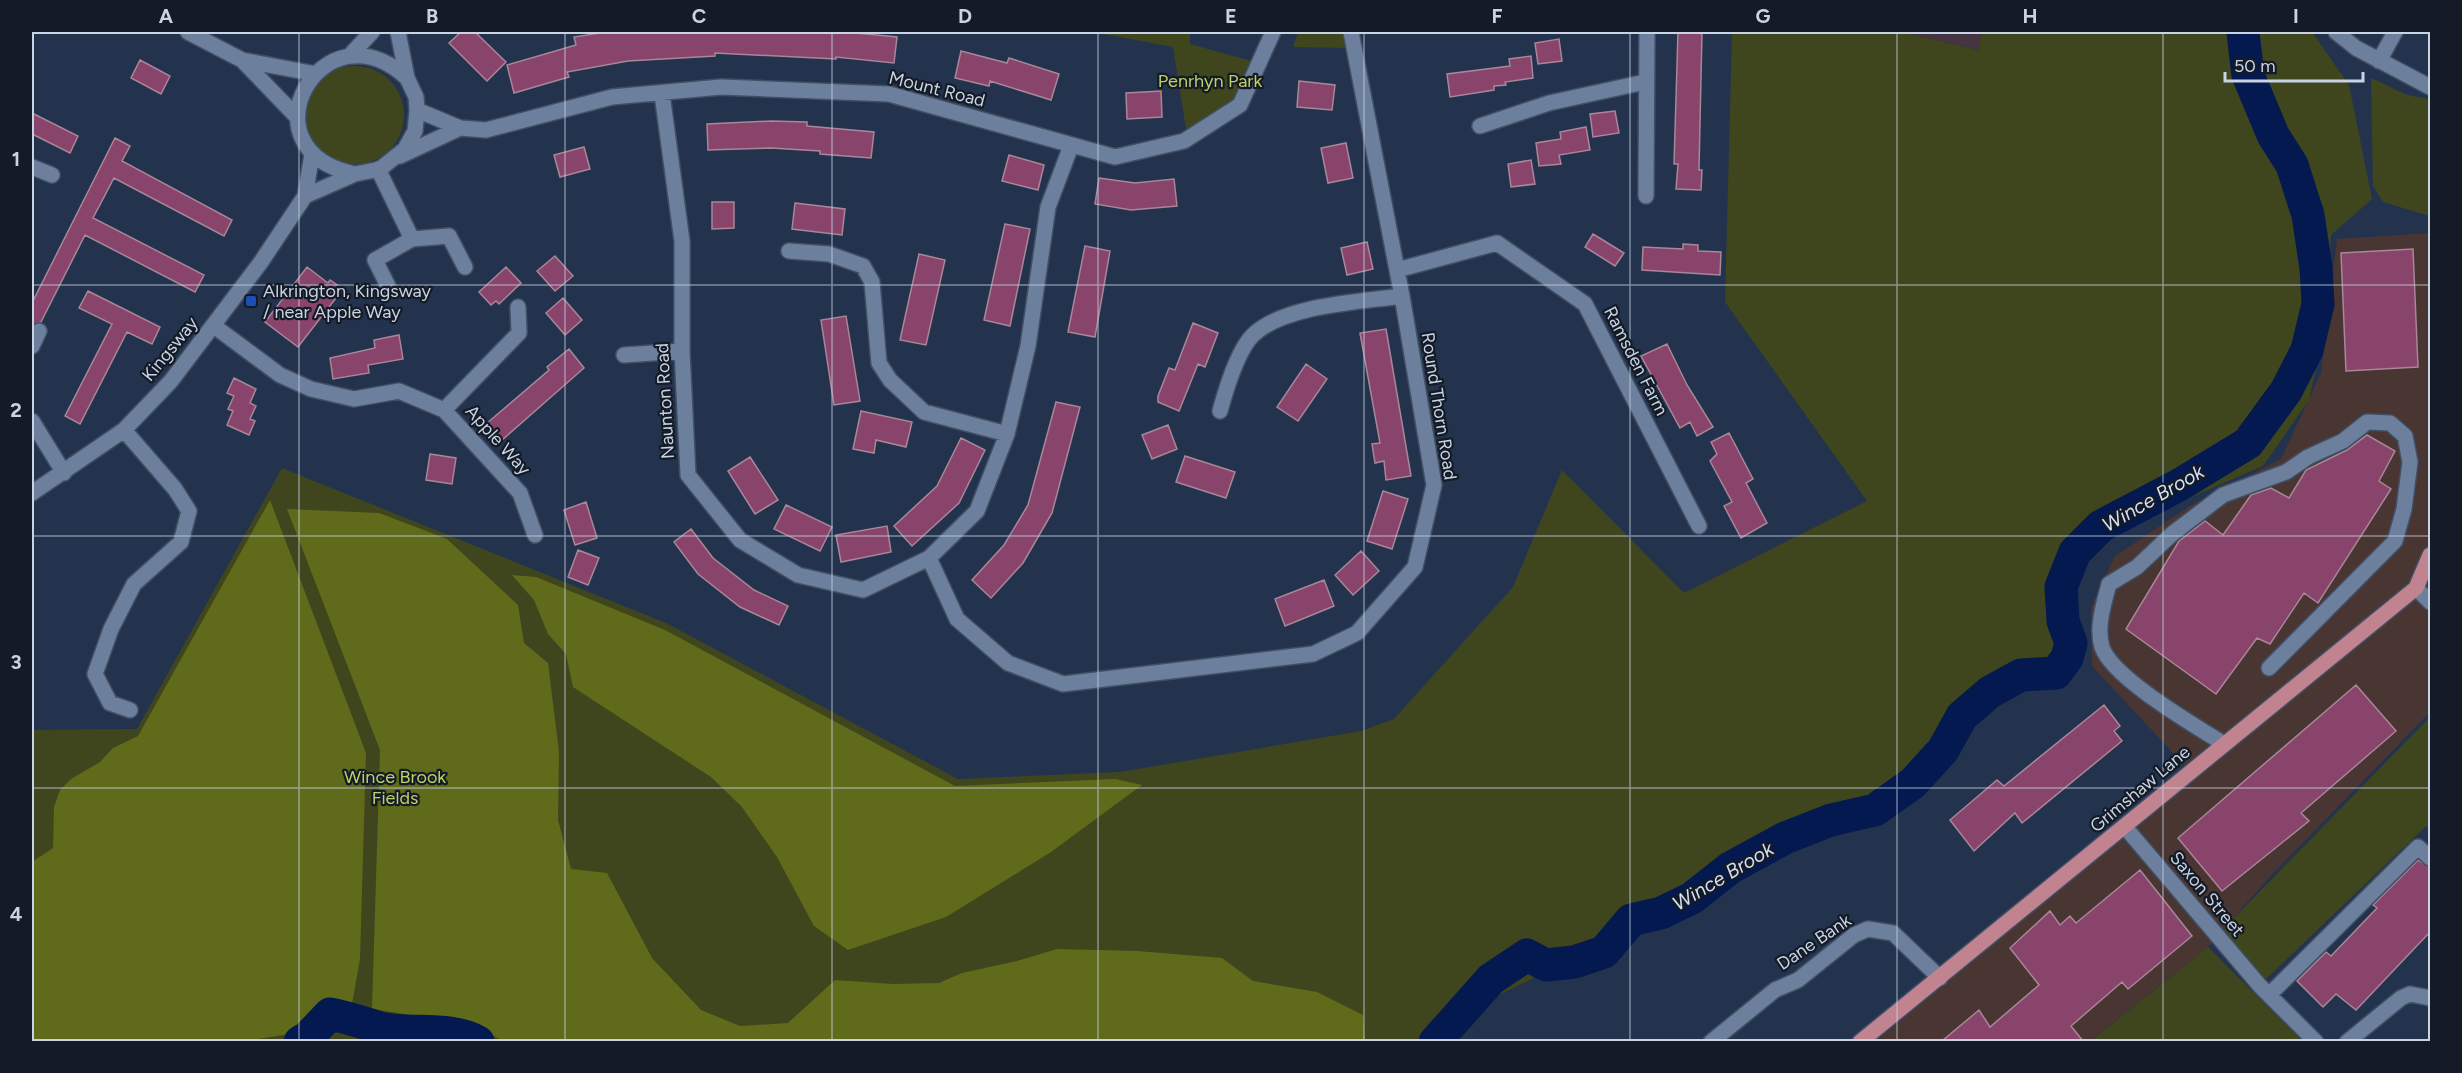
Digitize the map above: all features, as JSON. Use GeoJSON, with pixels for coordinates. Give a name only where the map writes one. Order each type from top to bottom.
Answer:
{"type":"FeatureCollection","features":[{"type":"Feature","properties":{"kind":"main road","name":"Grimshaw Lane"},"geometry":{"type":"LineString","coordinates":[[1860,1041],[2416,588],[2430,555]]}},
{"type":"Feature","properties":{"kind":"street"},"geometry":{"type":"LineString","coordinates":[[188,32],[242,60],[311,73]]}},
{"type":"Feature","properties":{"kind":"street"},"geometry":{"type":"LineString","coordinates":[[353,52],[372,32]]}},
{"type":"Feature","properties":{"kind":"street"},"geometry":{"type":"LineString","coordinates":[[305,196],[355,174],[378,169],[398,158],[415,130],[416,97],[407,78],[398,32]]}},
{"type":"Feature","properties":{"kind":"street","name":"Mount Road"},"geometry":{"type":"LineString","coordinates":[[417,110],[460,128],[486,130],[612,97],[721,87],[890,94],[1115,157],[1184,141],[1240,105],[1274,32]]}},
{"type":"Feature","properties":{"kind":"street","name":"Round Thorn Road"},"geometry":{"type":"LineString","coordinates":[[929,558],[957,619],[1008,663],[1063,684],[1313,654],[1357,633],[1415,567],[1434,485],[1402,296],[1351,32]]}},
{"type":"Feature","properties":{"kind":"street"},"geometry":{"type":"LineString","coordinates":[[1646,196],[1647,32]]}},
{"type":"Feature","properties":{"kind":"street"},"geometry":{"type":"LineString","coordinates":[[2336,32],[2350,44],[2379,61],[2430,87]]}},
{"type":"Feature","properties":{"kind":"street"},"geometry":{"type":"LineString","coordinates":[[2379,61],[2396,32]]}},
{"type":"Feature","properties":{"kind":"street"},"geometry":{"type":"LineString","coordinates":[[355,174],[334,169],[312,154],[301,136],[296,116],[299,95],[311,73],[327,60],[353,52],[374,54],[392,64],[407,78]]}},
{"type":"Feature","properties":{"kind":"street"},"geometry":{"type":"LineString","coordinates":[[242,60],[296,116]]}},
{"type":"Feature","properties":{"kind":"street"},"geometry":{"type":"LineString","coordinates":[[1480,126],[1549,103],[1645,82]]}},
{"type":"Feature","properties":{"kind":"street","name":"Naunton Road"},"geometry":{"type":"LineString","coordinates":[[662,94],[682,242],[682,351],[688,476],[740,540],[798,575],[863,590],[929,558],[977,511],[1006,434],[1028,346],[1048,207],[1071,146]]}},
{"type":"Feature","properties":{"kind":"street","name":"Mount Road"},"geometry":{"type":"LineString","coordinates":[[398,158],[460,128]]}},
{"type":"Feature","properties":{"kind":"street","name":"Kingsway"},"geometry":{"type":"LineString","coordinates":[[32,493],[124,430],[171,381],[261,262],[305,196],[312,154]]}},
{"type":"Feature","properties":{"kind":"street"},"geometry":{"type":"LineString","coordinates":[[32,167],[52,175]]}},
{"type":"Feature","properties":{"kind":"street"},"geometry":{"type":"LineString","coordinates":[[378,169],[412,239]]}},
{"type":"Feature","properties":{"kind":"street"},"geometry":{"type":"LineString","coordinates":[[388,286],[375,260],[412,239],[449,236],[465,267]]}},
{"type":"Feature","properties":{"kind":"street","name":"Ramsden Farm"},"geometry":{"type":"LineString","coordinates":[[1397,270],[1497,243],[1585,304],[1699,526]]}},
{"type":"Feature","properties":{"kind":"street"},"geometry":{"type":"LineString","coordinates":[[789,251],[828,254],[863,266],[872,282],[879,363],[890,380],[924,412],[1006,434]]}},
{"type":"Feature","properties":{"kind":"street"},"geometry":{"type":"LineString","coordinates":[[1220,411],[1231,373],[1252,335],[1293,312],[1402,296]]}},
{"type":"Feature","properties":{"kind":"street"},"geometry":{"type":"LineString","coordinates":[[444,410],[519,333],[518,307]]}},
{"type":"Feature","properties":{"kind":"street","name":"Apple Way"},"geometry":{"type":"LineString","coordinates":[[214,326],[280,375],[311,389],[354,399],[399,391],[444,410],[519,493],[535,535]]}},
{"type":"Feature","properties":{"kind":"street"},"geometry":{"type":"LineString","coordinates":[[32,346],[39,331]]}},
{"type":"Feature","properties":{"kind":"street"},"geometry":{"type":"LineString","coordinates":[[624,355],[682,351]]}},
{"type":"Feature","properties":{"kind":"street"},"geometry":{"type":"LineString","coordinates":[[32,421],[64,473]]}},
{"type":"Feature","properties":{"kind":"street"},"geometry":{"type":"LineString","coordinates":[[2224,744],[2157,701],[2116,667],[2102,648],[2101,615],[2109,584],[2137,567],[2172,534],[2223,495],[2286,472],[2308,457],[2343,441],[2367,422],[2390,423],[2405,436],[2410,462],[2404,509],[2396,541],[2269,668]]}},
{"type":"Feature","properties":{"kind":"street"},"geometry":{"type":"LineString","coordinates":[[124,430],[175,489],[189,512],[182,542],[134,584],[111,630],[95,674],[110,703],[130,710]]}},
{"type":"Feature","properties":{"kind":"street"},"geometry":{"type":"LineString","coordinates":[[2416,588],[2430,602]]}},
{"type":"Feature","properties":{"kind":"street","name":"Saxon Street"},"geometry":{"type":"LineString","coordinates":[[2124,827],[2265,991],[2316,1041]]}},
{"type":"Feature","properties":{"kind":"street"},"geometry":{"type":"LineString","coordinates":[[2265,991],[2418,847],[2430,858]]}},
{"type":"Feature","properties":{"kind":"street","name":"Dane Bank"},"geometry":{"type":"LineString","coordinates":[[1711,1041],[1775,990],[1798,980],[1854,935],[1868,929],[1893,933],[1940,978]]}},
{"type":"Feature","properties":{"kind":"street"},"geometry":{"type":"LineString","coordinates":[[2347,1041],[2401,998],[2410,994],[2430,998]]}},
{"type":"Feature","properties":{"kind":"shaded area"},"geometry":{"type":"Polygon","coordinates":[[[1901,32],[1981,32],[1980,50],[1901,32]]]}},
{"type":"Feature","properties":{"kind":"shaded area"},"geometry":{"type":"Polygon","coordinates":[[[2430,233],[2430,712],[2267,880],[2208,947],[2090,1041],[1875,1042],[2192,777],[2184,765],[2092,666],[2091,608],[2114,557],[2188,507],[2281,459],[2321,373],[2337,239],[2430,233]]]}},
{"type":"Feature","properties":{"kind":"green space","name":"Penrhyn Park"},"geometry":{"type":"Polygon","coordinates":[[[1093,32],[1190,32],[1190,44],[1255,62],[1237,100],[1186,129],[1173,47],[1093,32]]]}},
{"type":"Feature","properties":{"kind":"green space"},"geometry":{"type":"Polygon","coordinates":[[[1298,32],[1343,32],[1347,48],[1293,47],[1298,32]]]}},
{"type":"Feature","properties":{"kind":"green space","name":"Wince Brook Fields"},"geometry":{"type":"Polygon","coordinates":[[[1732,32],[1901,32],[1979,50],[1981,32],[2312,32],[2349,85],[2372,199],[2331,235],[2326,321],[2309,400],[2263,466],[2124,526],[2077,561],[2070,617],[2078,658],[2053,686],[2008,690],[1969,724],[1937,777],[1892,808],[1800,842],[1732,873],[1695,903],[1656,921],[1632,924],[1605,958],[1574,969],[1544,973],[1488,1000],[1448,1041],[32,1041],[32,730],[137,729],[282,468],[666,623],[958,779],[1120,772],[1361,731],[1394,719],[1513,587],[1562,470],[1684,593],[1867,501],[1725,302],[1732,32]]]}},
{"type":"Feature","properties":{"kind":"green space"},"geometry":{"type":"Polygon","coordinates":[[[355,66],[374,69],[390,80],[401,96],[404,115],[401,134],[390,150],[374,161],[355,164],[336,161],[320,150],[309,134],[306,115],[309,96],[320,80],[336,69],[355,66]]]}},
{"type":"Feature","properties":{"kind":"green space"},"geometry":{"type":"Polygon","coordinates":[[[2371,78],[2407,95],[2428,99],[2430,216],[2383,202],[2373,186],[2371,78]]]}},
{"type":"Feature","properties":{"kind":"green space"},"geometry":{"type":"Polygon","coordinates":[[[270,500],[366,753],[360,959],[352,1004],[324,1003],[297,1033],[245,1041],[32,1041],[32,862],[53,848],[54,807],[60,790],[71,779],[100,762],[113,748],[138,736],[270,500]]]}},
{"type":"Feature","properties":{"kind":"green space"},"geometry":{"type":"Polygon","coordinates":[[[287,509],[379,513],[447,539],[518,605],[524,643],[548,663],[559,752],[558,820],[571,869],[607,873],[652,958],[701,1010],[740,1026],[788,1023],[835,980],[893,984],[939,983],[962,973],[1017,961],[1057,949],[1137,951],[1222,958],[1253,981],[1317,992],[1363,1015],[1365,1041],[505,1042],[474,1025],[372,1009],[380,750],[287,509]]]}},
{"type":"Feature","properties":{"kind":"green space"},"geometry":{"type":"Polygon","coordinates":[[[512,575],[536,577],[665,630],[955,786],[1115,779],[1142,785],[1051,852],[946,917],[848,950],[814,926],[777,857],[742,807],[711,777],[573,687],[566,654],[548,634],[534,600],[512,575]]]}},
{"type":"Feature","properties":{"kind":"green space"},"geometry":{"type":"Polygon","coordinates":[[[2430,717],[2430,830],[2426,826],[2266,979],[2221,931],[2430,717]]]}},
{"type":"Feature","properties":{"kind":"green space"},"geometry":{"type":"Polygon","coordinates":[[[2208,947],[2302,1041],[2090,1041],[2093,1039],[2208,947]]]}},
{"type":"Feature","properties":{"kind":"building"},"geometry":{"type":"Polygon","coordinates":[[[461,32],[475,32],[506,62],[487,81],[449,43],[461,32]]]}},
{"type":"Feature","properties":{"kind":"building"},"geometry":{"type":"Polygon","coordinates":[[[606,32],[846,32],[897,37],[894,63],[836,57],[836,59],[715,53],[715,56],[628,61],[567,72],[569,77],[514,93],[507,65],[576,45],[574,37],[606,32]]]}},
{"type":"Feature","properties":{"kind":"building"},"geometry":{"type":"Polygon","coordinates":[[[1678,32],[1702,32],[1699,170],[1702,170],[1701,190],[1676,189],[1678,164],[1674,164],[1678,32]]]}},
{"type":"Feature","properties":{"kind":"building"},"geometry":{"type":"Polygon","coordinates":[[[1559,39],[1562,61],[1538,64],[1535,43],[1559,39]]]}},
{"type":"Feature","properties":{"kind":"building"},"geometry":{"type":"Polygon","coordinates":[[[961,51],[1007,63],[1009,58],[1059,74],[1051,100],[990,81],[989,86],[955,78],[961,51]]]}},
{"type":"Feature","properties":{"kind":"building"},"geometry":{"type":"Polygon","coordinates":[[[1531,56],[1533,78],[1505,82],[1506,85],[1494,86],[1494,90],[1450,97],[1447,74],[1510,66],[1509,59],[1531,56]]]}},
{"type":"Feature","properties":{"kind":"building"},"geometry":{"type":"Polygon","coordinates":[[[140,60],[170,76],[161,94],[131,78],[140,60]]]}},
{"type":"Feature","properties":{"kind":"building"},"geometry":{"type":"Polygon","coordinates":[[[1299,81],[1335,85],[1332,110],[1297,107],[1299,81]]]}},
{"type":"Feature","properties":{"kind":"building"},"geometry":{"type":"Polygon","coordinates":[[[1161,91],[1162,117],[1127,119],[1126,93],[1161,91]]]}},
{"type":"Feature","properties":{"kind":"building"},"geometry":{"type":"Polygon","coordinates":[[[1615,111],[1619,133],[1593,137],[1590,114],[1615,111]]]}},
{"type":"Feature","properties":{"kind":"building"},"geometry":{"type":"Polygon","coordinates":[[[32,113],[78,136],[70,153],[32,134],[32,113]]]}},
{"type":"Feature","properties":{"kind":"building"},"geometry":{"type":"Polygon","coordinates":[[[807,122],[807,126],[874,132],[871,158],[820,154],[820,151],[771,148],[708,150],[707,124],[807,122]]]}},
{"type":"Feature","properties":{"kind":"building"},"geometry":{"type":"Polygon","coordinates":[[[1586,127],[1590,150],[1559,155],[1561,164],[1539,166],[1536,143],[1561,139],[1560,132],[1586,127]]]}},
{"type":"Feature","properties":{"kind":"building"},"geometry":{"type":"Polygon","coordinates":[[[115,138],[130,146],[122,161],[232,220],[224,236],[114,178],[93,218],[204,275],[195,292],[85,235],[41,322],[32,325],[32,303],[115,138]]]}},
{"type":"Feature","properties":{"kind":"building"},"geometry":{"type":"Polygon","coordinates":[[[1346,143],[1353,178],[1328,183],[1321,148],[1346,143]]]}},
{"type":"Feature","properties":{"kind":"building"},"geometry":{"type":"Polygon","coordinates":[[[584,147],[590,169],[560,177],[554,155],[584,147]]]}},
{"type":"Feature","properties":{"kind":"building"},"geometry":{"type":"Polygon","coordinates":[[[1009,155],[1044,165],[1038,190],[1002,181],[1009,155]]]}},
{"type":"Feature","properties":{"kind":"building"},"geometry":{"type":"Polygon","coordinates":[[[1531,160],[1535,184],[1511,187],[1508,164],[1531,160]]]}},
{"type":"Feature","properties":{"kind":"building"},"geometry":{"type":"Polygon","coordinates":[[[1099,178],[1135,183],[1174,179],[1177,206],[1131,210],[1095,204],[1099,178]]]}},
{"type":"Feature","properties":{"kind":"building"},"geometry":{"type":"Polygon","coordinates":[[[712,202],[734,202],[734,228],[712,229],[712,202]]]}},
{"type":"Feature","properties":{"kind":"building"},"geometry":{"type":"Polygon","coordinates":[[[795,203],[845,209],[842,235],[792,229],[795,203]]]}},
{"type":"Feature","properties":{"kind":"building"},"geometry":{"type":"Polygon","coordinates":[[[1005,224],[1030,229],[1010,326],[984,320],[1005,224]]]}},
{"type":"Feature","properties":{"kind":"building"},"geometry":{"type":"Polygon","coordinates":[[[1593,234],[1624,253],[1615,266],[1585,247],[1593,234]]]}},
{"type":"Feature","properties":{"kind":"building"},"geometry":{"type":"Polygon","coordinates":[[[1367,242],[1373,269],[1347,275],[1341,248],[1367,242]]]}},
{"type":"Feature","properties":{"kind":"building"},"geometry":{"type":"Polygon","coordinates":[[[1683,244],[1698,245],[1698,251],[1721,252],[1720,275],[1642,270],[1643,247],[1683,249],[1683,244]]]}},
{"type":"Feature","properties":{"kind":"building"},"geometry":{"type":"Polygon","coordinates":[[[1085,246],[1110,251],[1095,337],[1068,332],[1085,246]]]}},
{"type":"Feature","properties":{"kind":"building"},"geometry":{"type":"Polygon","coordinates":[[[2413,249],[2418,367],[2346,371],[2341,253],[2413,249]]]}},
{"type":"Feature","properties":{"kind":"building"},"geometry":{"type":"Polygon","coordinates":[[[919,254],[945,260],[926,345],[900,340],[919,254]]]}},
{"type":"Feature","properties":{"kind":"building"},"geometry":{"type":"Polygon","coordinates":[[[555,256],[573,276],[555,291],[537,271],[555,256]]]}},
{"type":"Feature","properties":{"kind":"building"},"geometry":{"type":"Polygon","coordinates":[[[307,267],[328,283],[330,280],[343,289],[298,347],[265,322],[307,267]]]}},
{"type":"Feature","properties":{"kind":"building"},"geometry":{"type":"Polygon","coordinates":[[[506,267],[521,283],[499,304],[496,301],[491,305],[479,292],[506,267]]]}},
{"type":"Feature","properties":{"kind":"building"},"geometry":{"type":"Polygon","coordinates":[[[88,291],[160,327],[152,344],[127,332],[80,424],[65,416],[112,324],[79,308],[88,291]]]}},
{"type":"Feature","properties":{"kind":"building"},"geometry":{"type":"Polygon","coordinates":[[[563,298],[582,320],[565,335],[546,313],[563,298]]]}},
{"type":"Feature","properties":{"kind":"building"},"geometry":{"type":"Polygon","coordinates":[[[846,316],[860,401],[834,405],[821,320],[846,316]]]}},
{"type":"Feature","properties":{"kind":"building"},"geometry":{"type":"Polygon","coordinates":[[[1193,323],[1218,333],[1205,367],[1198,364],[1179,411],[1158,402],[1158,396],[1169,368],[1175,370],[1193,323]]]}},
{"type":"Feature","properties":{"kind":"building"},"geometry":{"type":"Polygon","coordinates":[[[1386,329],[1411,476],[1386,480],[1384,461],[1375,463],[1372,444],[1380,443],[1360,333],[1386,329]]]}},
{"type":"Feature","properties":{"kind":"building"},"geometry":{"type":"Polygon","coordinates":[[[399,335],[403,359],[368,365],[369,373],[333,379],[330,358],[375,348],[374,340],[399,335]]]}},
{"type":"Feature","properties":{"kind":"building"},"geometry":{"type":"Polygon","coordinates":[[[1667,344],[1687,385],[1713,427],[1697,436],[1690,422],[1680,428],[1641,356],[1667,344]]]}},
{"type":"Feature","properties":{"kind":"building"},"geometry":{"type":"Polygon","coordinates":[[[569,349],[584,368],[501,441],[486,424],[549,370],[547,367],[569,349]]]}},
{"type":"Feature","properties":{"kind":"building"},"geometry":{"type":"Polygon","coordinates":[[[1306,364],[1327,379],[1298,421],[1277,407],[1306,364]]]}},
{"type":"Feature","properties":{"kind":"building"},"geometry":{"type":"Polygon","coordinates":[[[234,378],[256,389],[250,403],[256,406],[250,419],[255,421],[249,435],[227,425],[233,411],[228,409],[234,396],[227,393],[234,378]]]}},
{"type":"Feature","properties":{"kind":"building"},"geometry":{"type":"Polygon","coordinates":[[[1056,402],[1080,407],[1052,513],[1023,563],[991,598],[972,580],[1004,545],[1028,505],[1056,402]]]}},
{"type":"Feature","properties":{"kind":"building"},"geometry":{"type":"Polygon","coordinates":[[[861,411],[912,422],[906,447],[876,440],[874,453],[853,449],[861,411]]]}},
{"type":"Feature","properties":{"kind":"building"},"geometry":{"type":"Polygon","coordinates":[[[1168,425],[1177,449],[1152,459],[1142,435],[1168,425]]]}},
{"type":"Feature","properties":{"kind":"building"},"geometry":{"type":"Polygon","coordinates":[[[1729,433],[1753,479],[1746,483],[1767,523],[1741,538],[1724,506],[1732,502],[1710,461],[1717,454],[1711,442],[1729,433]]]}},
{"type":"Feature","properties":{"kind":"building"},"geometry":{"type":"Polygon","coordinates":[[[2367,435],[2395,451],[2379,481],[2391,489],[2318,603],[2304,593],[2270,644],[2257,638],[2216,694],[2126,629],[2179,541],[2205,521],[2223,535],[2251,495],[2271,488],[2289,498],[2306,470],[2347,450],[2367,435]]]}},
{"type":"Feature","properties":{"kind":"building"},"geometry":{"type":"Polygon","coordinates":[[[961,438],[985,450],[959,503],[912,546],[894,526],[937,486],[961,438]]]}},
{"type":"Feature","properties":{"kind":"building"},"geometry":{"type":"Polygon","coordinates":[[[430,454],[456,458],[452,484],[426,480],[430,454]]]}},
{"type":"Feature","properties":{"kind":"building"},"geometry":{"type":"Polygon","coordinates":[[[1185,456],[1235,472],[1226,498],[1176,482],[1185,456]]]}},
{"type":"Feature","properties":{"kind":"building"},"geometry":{"type":"Polygon","coordinates":[[[750,457],[778,500],[755,514],[728,471],[750,457]]]}},
{"type":"Feature","properties":{"kind":"building"},"geometry":{"type":"Polygon","coordinates":[[[1383,491],[1408,499],[1392,549],[1367,541],[1383,491]]]}},
{"type":"Feature","properties":{"kind":"building"},"geometry":{"type":"Polygon","coordinates":[[[586,502],[597,538],[575,545],[564,510],[586,502]]]}},
{"type":"Feature","properties":{"kind":"building"},"geometry":{"type":"Polygon","coordinates":[[[786,505],[832,527],[820,551],[774,529],[786,505]]]}},
{"type":"Feature","properties":{"kind":"building"},"geometry":{"type":"Polygon","coordinates":[[[887,526],[891,552],[841,562],[836,535],[887,526]]]}},
{"type":"Feature","properties":{"kind":"building"},"geometry":{"type":"Polygon","coordinates":[[[691,529],[713,558],[754,590],[788,606],[779,625],[740,607],[698,574],[674,542],[691,529]]]}},
{"type":"Feature","properties":{"kind":"building"},"geometry":{"type":"Polygon","coordinates":[[[578,550],[599,558],[588,585],[568,577],[578,550]]]}},
{"type":"Feature","properties":{"kind":"building"},"geometry":{"type":"Polygon","coordinates":[[[1361,551],[1379,571],[1353,595],[1335,575],[1361,551]]]}},
{"type":"Feature","properties":{"kind":"building"},"geometry":{"type":"Polygon","coordinates":[[[1324,580],[1334,606],[1285,626],[1275,599],[1324,580]]]}},
{"type":"Feature","properties":{"kind":"building"},"geometry":{"type":"Polygon","coordinates":[[[2356,685],[2396,731],[2301,813],[2309,821],[2222,891],[2178,838],[2356,685]]]}},
{"type":"Feature","properties":{"kind":"building"},"geometry":{"type":"Polygon","coordinates":[[[2104,705],[2120,726],[2114,731],[2122,741],[2022,823],[2015,813],[1974,851],[1950,820],[1997,780],[2004,786],[2104,705]]]}},
{"type":"Feature","properties":{"kind":"building"},"geometry":{"type":"Polygon","coordinates":[[[2418,860],[2430,867],[2430,932],[2356,1010],[2336,994],[2323,1007],[2297,981],[2326,952],[2331,956],[2377,908],[2373,905],[2418,860]]]}},
{"type":"Feature","properties":{"kind":"building"},"geometry":{"type":"Polygon","coordinates":[[[2140,870],[2192,936],[2128,989],[2122,982],[2071,1026],[2083,1041],[1942,1041],[1979,1010],[1990,1027],[2039,985],[2010,948],[2050,911],[2060,925],[2070,916],[2076,923],[2140,870]]]}},
{"type":"Feature","properties":{"kind":"waterway","name":"Wince Brook"},"geometry":{"type":"LineString","coordinates":[[1435,1042],[1491,979],[1527,955],[1546,965],[1574,962],[1604,952],[1631,920],[1661,913],[1692,898],[1730,868],[1785,838],[1831,820],[1875,810],[1913,783],[1943,750],[1962,716],[1990,692],[2021,675],[2056,673],[2067,658],[2071,643],[2063,621],[2061,587],[2075,552],[2101,526],[2179,485],[2248,443],[2286,391],[2307,350],[2318,304],[2316,268],[2308,215],[2292,165],[2273,135],[2248,75],[2243,33]]}},
{"type":"Feature","properties":{"kind":"waterway","name":"Wince Brook"},"geometry":{"type":"LineString","coordinates":[[300,1042],[308,1037],[330,1014],[380,1028],[443,1032],[478,1042]]}},
{"type":"Feature","properties":{"kind":"place","name":"Alkrington, Kingsway / near Apple Way"},"geometry":{"type":"Point","coordinates":[251,301]}}]}
